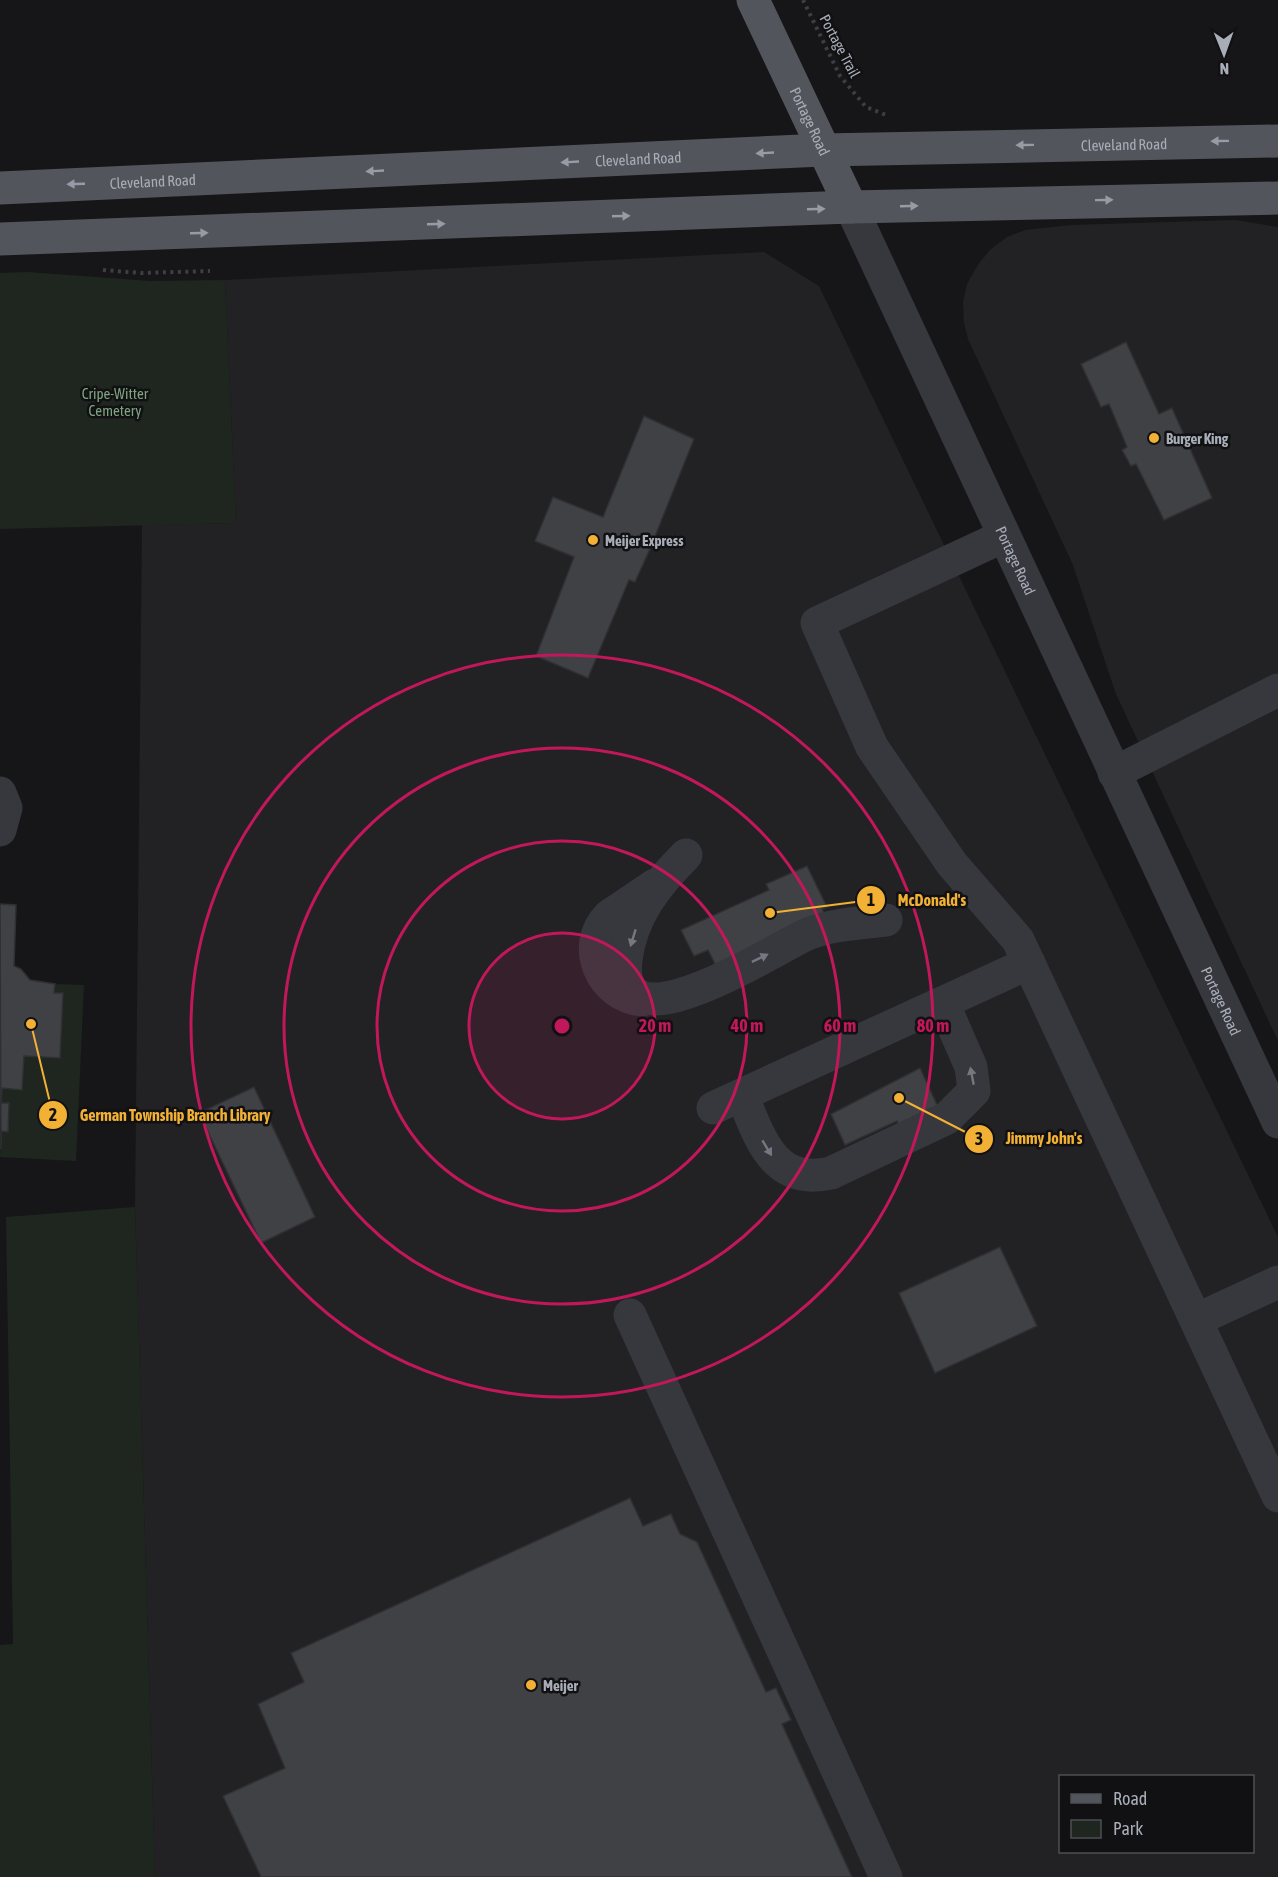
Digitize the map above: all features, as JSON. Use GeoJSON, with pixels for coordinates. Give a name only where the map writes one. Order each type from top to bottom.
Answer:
{"type":"FeatureCollection","features":[{"type":"Feature","properties":{"kind":"main road","name":"Portage Road"},"geometry":{"type":"LineString","coordinates":[[753,0],[851,207]]}},
{"type":"Feature","properties":{"kind":"main road","name":"Cleveland Road"},"geometry":{"type":"LineString","coordinates":[[0,188],[824,150],[1278,141]]}},
{"type":"Feature","properties":{"kind":"main road"},"geometry":{"type":"LineString","coordinates":[[0,239],[851,207],[1278,198]]}},
{"type":"Feature","properties":{"kind":"street","name":"Portage Road"},"geometry":{"type":"LineString","coordinates":[[851,207],[1278,1122]]}},
{"type":"Feature","properties":{"kind":"street"},"geometry":{"type":"LineString","coordinates":[[1004,536],[818,623],[872,747],[952,864],[1018,940],[1278,1496]]}},
{"type":"Feature","properties":{"kind":"street"},"geometry":{"type":"LineString","coordinates":[[1114,773],[1278,690]]}},
{"type":"Feature","properties":{"kind":"street"},"geometry":{"type":"LineString","coordinates":[[0,793],[6,808],[0,830]]}},
{"type":"Feature","properties":{"kind":"street"},"geometry":{"type":"LineString","coordinates":[[686,855],[659,882],[642,907],[626,960],[629,986],[638,997],[649,1001],[665,1000],[702,987],[815,932],[886,920]]}},
{"type":"Feature","properties":{"kind":"street"},"geometry":{"type":"LineString","coordinates":[[943,1003],[971,1067],[974,1091],[947,1118],[831,1173],[815,1177],[799,1174],[776,1161],[727,1102],[1029,963]]}},
{"type":"Feature","properties":{"kind":"street"},"geometry":{"type":"LineString","coordinates":[[1196,1320],[1278,1282]]}},
{"type":"Feature","properties":{"kind":"street"},"geometry":{"type":"LineString","coordinates":[[630,1315],[886,1877]]}},
{"type":"Feature","properties":{"kind":"path","name":"Portage Trail"},"geometry":{"type":"LineString","coordinates":[[803,0],[840,76],[866,107],[886,115],[883,120]]}},
{"type":"Feature","properties":{"kind":"shaded area"},"geometry":{"type":"Polygon","coordinates":[[[1236,220],[1278,227],[1278,1041],[1116,694],[1073,565],[968,339],[964,323],[963,302],[967,284],[979,263],[991,249],[1007,237],[1025,230],[1071,225],[1236,220]]]}},
{"type":"Feature","properties":{"kind":"shaded area"},"geometry":{"type":"Polygon","coordinates":[[[764,252],[819,286],[1278,1237],[1278,1877],[155,1877],[135,1207],[142,525],[236,523],[225,280],[764,252]]]}},
{"type":"Feature","properties":{"kind":"green space","name":"Cripe-Witter Cemetery"},"geometry":{"type":"Polygon","coordinates":[[[28,272],[150,281],[225,280],[236,523],[0,529],[0,273],[28,272]]]}},
{"type":"Feature","properties":{"kind":"green space"},"geometry":{"type":"Polygon","coordinates":[[[55,984],[84,985],[76,1161],[0,1157],[1,1131],[7,1132],[8,1103],[1,1103],[2,1088],[22,1089],[24,1056],[60,1058],[63,993],[54,993],[55,984]]]}},
{"type":"Feature","properties":{"kind":"green space"},"geometry":{"type":"Polygon","coordinates":[[[135,1207],[155,1877],[0,1877],[0,1645],[13,1644],[6,1217],[135,1207]]]}},
{"type":"Feature","properties":{"kind":"building","name":"Burger King"},"geometry":{"type":"Polygon","coordinates":[[[1126,342],[1159,414],[1172,408],[1212,498],[1164,520],[1136,464],[1131,466],[1122,450],[1127,447],[1109,404],[1101,407],[1081,364],[1126,342]]]}},
{"type":"Feature","properties":{"kind":"building"},"geometry":{"type":"Polygon","coordinates":[[[644,416],[694,439],[650,549],[635,582],[629,580],[588,678],[536,656],[574,557],[535,541],[553,497],[603,517],[644,416]]]}},
{"type":"Feature","properties":{"kind":"building"},"geometry":{"type":"Polygon","coordinates":[[[807,866],[827,907],[822,909],[827,918],[717,968],[708,950],[694,956],[681,930],[769,890],[766,884],[807,866]]]}},
{"type":"Feature","properties":{"kind":"building"},"geometry":{"type":"Polygon","coordinates":[[[0,904],[16,905],[14,966],[21,969],[30,980],[55,984],[54,993],[63,993],[60,1058],[24,1056],[22,1090],[2,1088],[1,1103],[9,1103],[8,1132],[1,1131],[1,1149],[0,904]]]}},
{"type":"Feature","properties":{"kind":"building"},"geometry":{"type":"Polygon","coordinates":[[[920,1068],[938,1107],[899,1125],[897,1121],[845,1145],[831,1114],[920,1068]]]}},
{"type":"Feature","properties":{"kind":"building"},"geometry":{"type":"Polygon","coordinates":[[[254,1087],[315,1217],[261,1243],[199,1113],[254,1087]]]}},
{"type":"Feature","properties":{"kind":"building"},"geometry":{"type":"Polygon","coordinates":[[[1000,1247],[1037,1326],[935,1373],[899,1293],[1000,1247]]]}},
{"type":"Feature","properties":{"kind":"building","name":"Meijer"},"geometry":{"type":"Polygon","coordinates":[[[630,1498],[643,1526],[671,1514],[680,1534],[697,1542],[766,1692],[776,1688],[791,1720],[782,1724],[852,1877],[261,1877],[223,1796],[285,1768],[258,1704],[304,1682],[291,1653],[630,1498]]]}},
{"type":"Feature","properties":{"kind":"place","name":"Burger King"},"geometry":{"type":"Point","coordinates":[1154,438]}},
{"type":"Feature","properties":{"kind":"place","name":"Meijer Express"},"geometry":{"type":"Point","coordinates":[593,540]}},
{"type":"Feature","properties":{"kind":"place","name":"McDonald's"},"geometry":{"type":"Point","coordinates":[770,913]}},
{"type":"Feature","properties":{"kind":"place","name":"German Township Branch Library"},"geometry":{"type":"Point","coordinates":[31,1024]}},
{"type":"Feature","properties":{"kind":"place","name":"Jimmy John's"},"geometry":{"type":"Point","coordinates":[899,1098]}},
{"type":"Feature","properties":{"kind":"place","name":"Meijer"},"geometry":{"type":"Point","coordinates":[531,1685]}}]}
